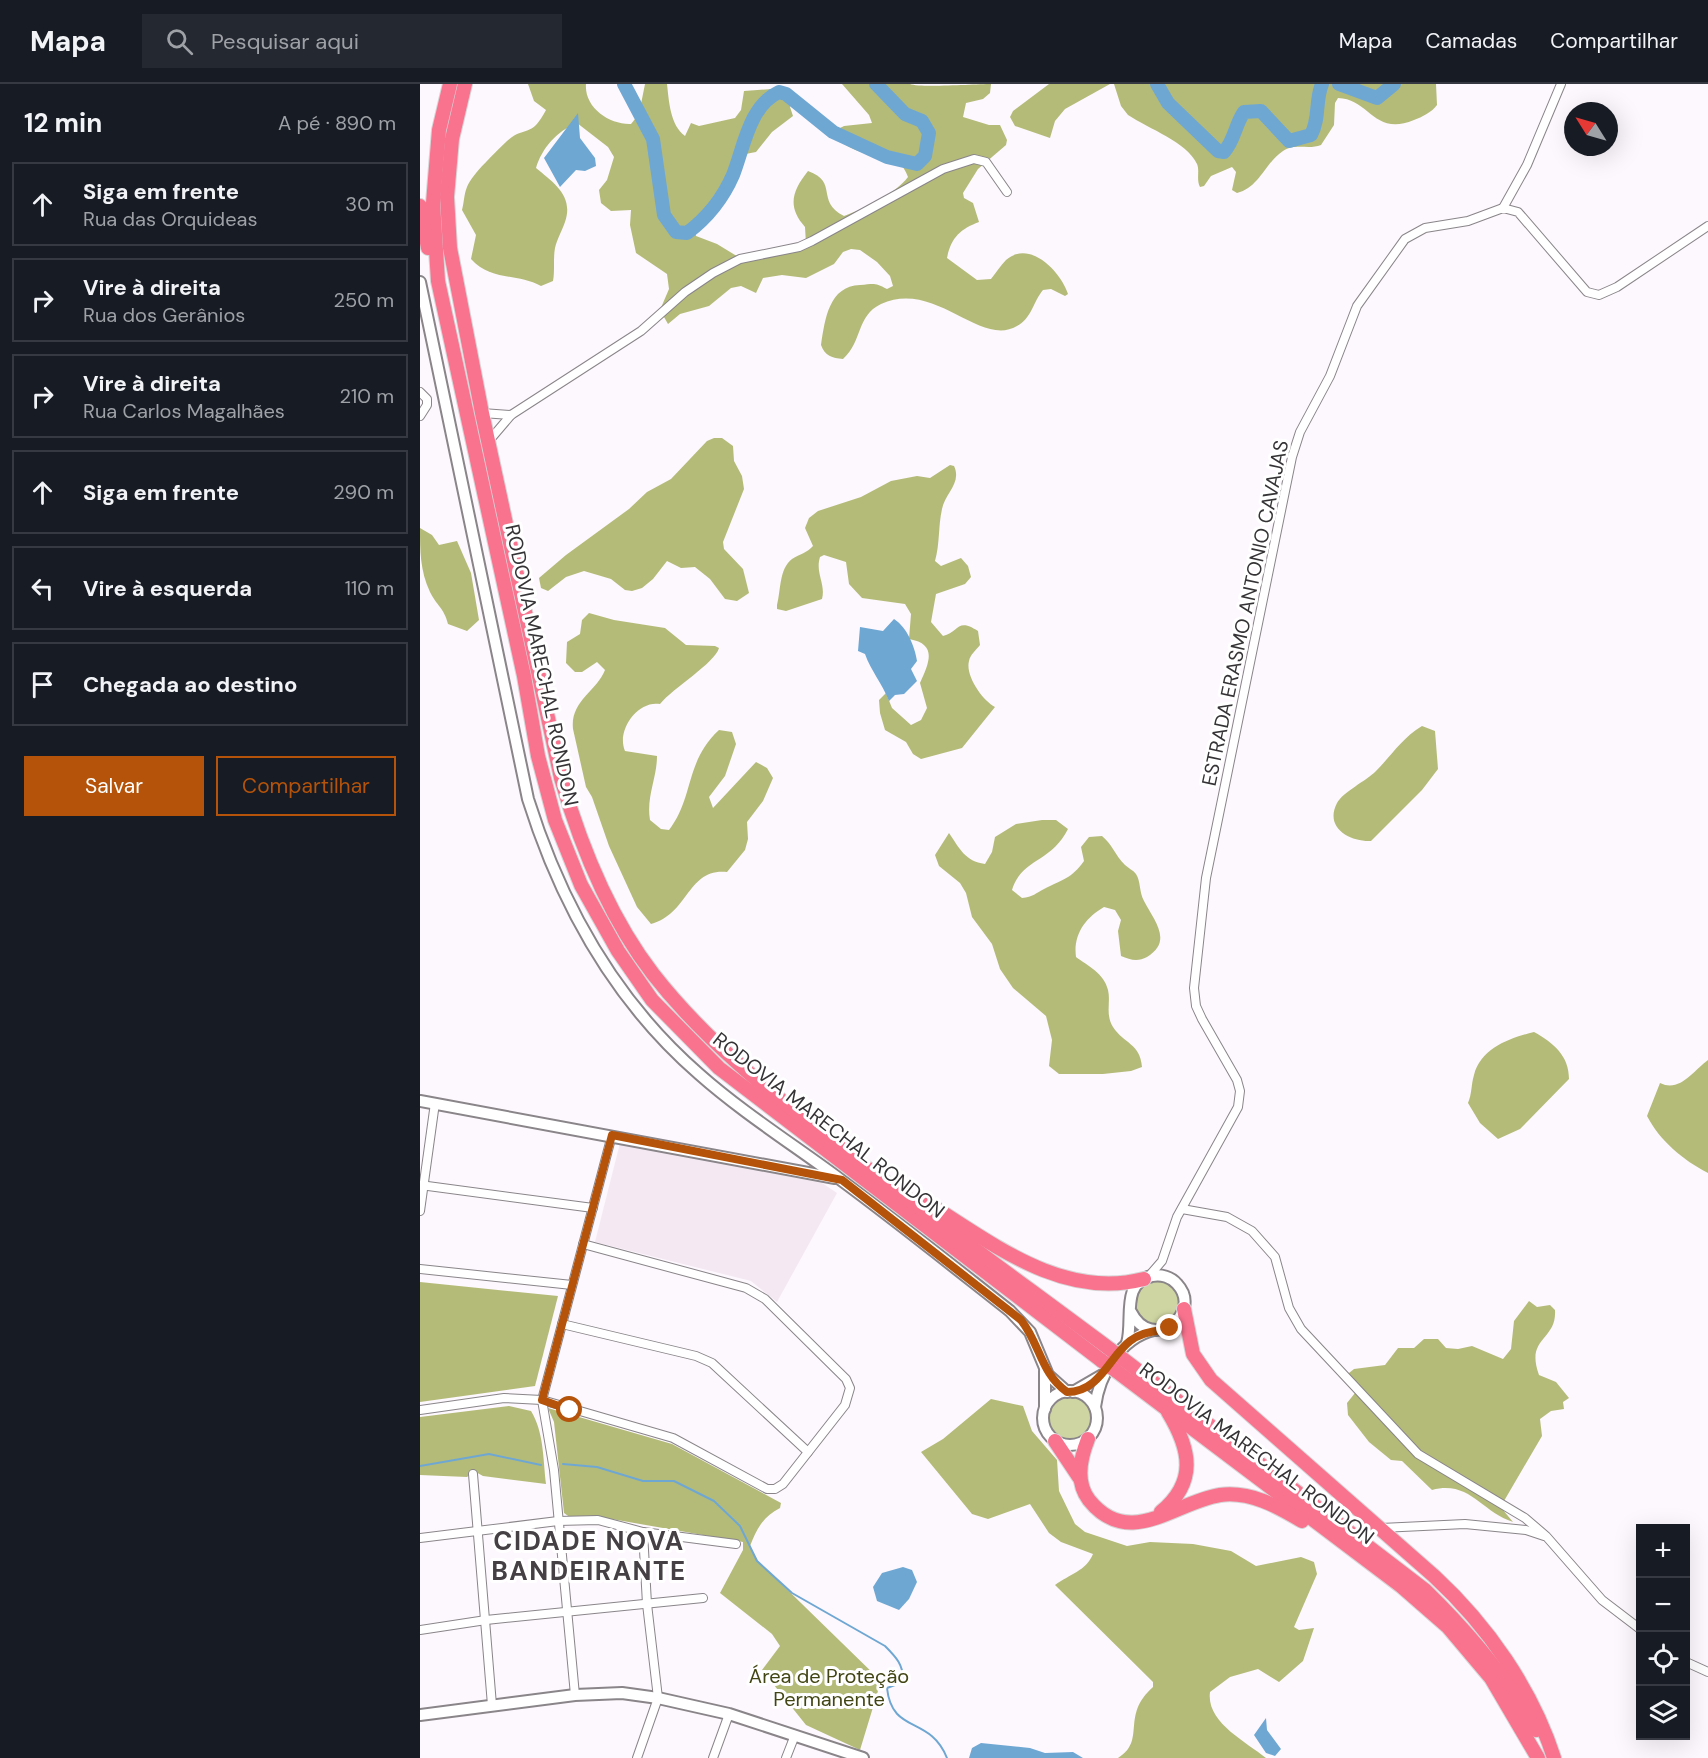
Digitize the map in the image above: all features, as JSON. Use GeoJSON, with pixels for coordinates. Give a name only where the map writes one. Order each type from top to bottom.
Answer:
{"type":"FeatureCollection","features":[{"type":"Feature","properties":{"kind":"highway","name":"RODOVIA MARECHAL RONDON"},"geometry":{"type":"LineString","coordinates":[[450,84],[439,130],[433,203],[438,281],[524,676],[538,756],[568,854],[581,885],[618,951],[652,1000],[719,1068],[1111,1363],[1425,1590],[1459,1624],[1496,1668],[1552,1758]]}},
{"type":"Feature","properties":{"kind":"highway","name":"RODOVIA MARECHAL RONDON"},"geometry":{"type":"LineString","coordinates":[[465,84],[452,139],[448,223],[450,248],[488,442],[561,778],[577,833],[608,900],[652,973],[698,1025],[785,1103],[1164,1406],[1401,1586],[1448,1627],[1491,1678],[1538,1758]]}},
{"type":"Feature","properties":{"kind":"highway"},"geometry":{"type":"LineString","coordinates":[[420,206],[438,281]]}},
{"type":"Feature","properties":{"kind":"highway"},"geometry":{"type":"LineString","coordinates":[[874,1173],[901,1186],[1033,1267],[1060,1276],[1098,1284],[1146,1278]]}},
{"type":"Feature","properties":{"kind":"highway"},"geometry":{"type":"LineString","coordinates":[[1184,1309],[1192,1354],[1210,1380],[1454,1595],[1500,1653],[1534,1709],[1552,1758]]}},
{"type":"Feature","properties":{"kind":"highway"},"geometry":{"type":"LineString","coordinates":[[1153,1520],[1174,1501],[1185,1484],[1187,1474],[1183,1444],[1164,1406]]}},
{"type":"Feature","properties":{"kind":"highway"},"geometry":{"type":"LineString","coordinates":[[1080,1479],[1080,1466],[1088,1439]]}},
{"type":"Feature","properties":{"kind":"highway"},"geometry":{"type":"LineString","coordinates":[[1055,1441],[1080,1479],[1086,1496],[1093,1505],[1111,1518],[1129,1523],[1153,1520],[1204,1499],[1220,1495],[1242,1495],[1282,1509],[1364,1559]]}},
{"type":"Feature","properties":{"kind":"main road"},"geometry":{"type":"LineString","coordinates":[[420,282],[528,799],[541,840],[571,908],[615,982],[667,1043],[698,1073],[742,1109],[842,1180],[1021,1320],[1038,1346],[1044,1368],[1045,1428],[1055,1441],[1072,1445],[1088,1439],[1097,1420],[1095,1407],[1111,1363]]}},
{"type":"Feature","properties":{"kind":"main road"},"geometry":{"type":"LineString","coordinates":[[420,1101],[612,1135],[842,1180]]}},
{"type":"Feature","properties":{"kind":"main road"},"geometry":{"type":"LineString","coordinates":[[1044,1410],[1053,1398],[1070,1392],[1111,1363],[1127,1343],[1131,1328],[1130,1297],[1146,1278],[1166,1277],[1181,1289],[1184,1309],[1181,1317],[1170,1328],[1154,1330],[1127,1343]]}},
{"type":"Feature","properties":{"kind":"main road"},"geometry":{"type":"LineString","coordinates":[[1131,1312],[1140,1325],[1154,1330]]}},
{"type":"Feature","properties":{"kind":"main road"},"geometry":{"type":"LineString","coordinates":[[1044,1368],[1053,1382],[1070,1392],[1086,1396],[1095,1407]]}},
{"type":"Feature","properties":{"kind":"main road"},"geometry":{"type":"LineString","coordinates":[[420,1715],[575,1695],[622,1693],[658,1698],[729,1714],[859,1757]]}},
{"type":"Feature","properties":{"kind":"street"},"geometry":{"type":"LineString","coordinates":[[1561,84],[1527,165],[1500,209],[1518,212],[1587,292],[1599,295],[1617,287],[1708,226]]}},
{"type":"Feature","properties":{"kind":"street"},"geometry":{"type":"LineString","coordinates":[[488,442],[511,415],[641,332],[685,291],[740,259],[806,244],[943,169],[974,159],[986,162],[1007,192]]}},
{"type":"Feature","properties":{"kind":"street","name":"ESTRADA ERASMO ANTONIO CAVAJAS"},"geometry":{"type":"LineString","coordinates":[[1146,1278],[1161,1261],[1182,1209],[1238,1107],[1240,1091],[1237,1080],[1202,1019],[1196,1006],[1194,988],[1206,878],[1299,432],[1330,376],[1357,306],[1405,239],[1425,228],[1468,221],[1500,209]]}},
{"type":"Feature","properties":{"kind":"street"},"geometry":{"type":"LineString","coordinates":[[420,392],[427,399],[427,405],[420,416]]}},
{"type":"Feature","properties":{"kind":"street"},"geometry":{"type":"LineString","coordinates":[[482,413],[511,415]]}},
{"type":"Feature","properties":{"kind":"street"},"geometry":{"type":"LineString","coordinates":[[420,1211],[435,1103]]}},
{"type":"Feature","properties":{"kind":"street"},"geometry":{"type":"LineString","coordinates":[[575,1695],[550,1436],[542,1400],[612,1135]]}},
{"type":"Feature","properties":{"kind":"street"},"geometry":{"type":"LineString","coordinates":[[422,1186],[592,1208]]}},
{"type":"Feature","properties":{"kind":"street"},"geometry":{"type":"LineString","coordinates":[[1182,1209],[1227,1217],[1252,1231],[1275,1257],[1289,1308],[1301,1329],[1418,1454],[1525,1518],[1546,1536],[1602,1600],[1636,1625]]}},
{"type":"Feature","properties":{"kind":"street"},"geometry":{"type":"LineString","coordinates":[[420,1410],[504,1398],[542,1400],[673,1438],[767,1489],[775,1489],[783,1484],[845,1405],[850,1388],[846,1379],[765,1299],[746,1288],[583,1244]]}},
{"type":"Feature","properties":{"kind":"street"},"geometry":{"type":"LineString","coordinates":[[1161,1261],[1166,1277]]}},
{"type":"Feature","properties":{"kind":"street"},"geometry":{"type":"LineString","coordinates":[[420,1269],[572,1284]]}},
{"type":"Feature","properties":{"kind":"street"},"geometry":{"type":"LineString","coordinates":[[562,1324],[696,1356],[712,1363],[808,1452]]}},
{"type":"Feature","properties":{"kind":"street"},"geometry":{"type":"LineString","coordinates":[[473,1474],[492,1705]]}},
{"type":"Feature","properties":{"kind":"street"},"geometry":{"type":"LineString","coordinates":[[420,1538],[558,1521],[598,1520],[643,1532],[736,1544]]}},
{"type":"Feature","properties":{"kind":"street"},"geometry":{"type":"LineString","coordinates":[[1380,1528],[1465,1524],[1526,1530],[1546,1536]]}},
{"type":"Feature","properties":{"kind":"street"},"geometry":{"type":"LineString","coordinates":[[1401,1546],[1401,1538],[1408,1528]]}},
{"type":"Feature","properties":{"kind":"street"},"geometry":{"type":"LineString","coordinates":[[637,1758],[658,1698],[647,1604],[643,1532]]}},
{"type":"Feature","properties":{"kind":"street"},"geometry":{"type":"LineString","coordinates":[[420,1630],[486,1620],[703,1598]]}},
{"type":"Feature","properties":{"kind":"street"},"geometry":{"type":"LineString","coordinates":[[1690,1664],[1707,1670]]}},
{"type":"Feature","properties":{"kind":"street"},"geometry":{"type":"LineString","coordinates":[[713,1758],[729,1714]]}},
{"type":"Feature","properties":{"kind":"street"},"geometry":{"type":"LineString","coordinates":[[786,1758],[795,1735]]}},
{"type":"Feature","properties":{"kind":"shaded area"},"geometry":{"type":"Polygon","coordinates":[[[620,1143],[822,1183],[837,1193],[777,1302],[751,1281],[595,1242],[620,1143]]]}},
{"type":"Feature","properties":{"kind":"green space"},"geometry":{"type":"Polygon","coordinates":[[[528,84],[586,84],[589,101],[600,113],[615,122],[631,124],[639,114],[645,84],[667,84],[673,119],[685,136],[691,123],[699,126],[735,118],[741,110],[744,91],[786,88],[791,92],[790,107],[793,116],[772,132],[756,152],[746,154],[734,161],[718,194],[695,224],[696,236],[717,244],[740,258],[806,244],[805,227],[796,213],[794,199],[798,185],[808,171],[823,181],[830,204],[844,216],[888,195],[908,177],[904,168],[894,159],[858,151],[830,133],[844,126],[872,123],[869,115],[842,84],[936,86],[991,84],[990,93],[983,99],[966,103],[963,117],[989,125],[1000,125],[1007,140],[1006,145],[978,169],[963,193],[964,198],[973,203],[979,222],[957,235],[947,258],[977,280],[991,279],[1006,260],[1025,253],[1052,268],[1068,294],[1065,296],[1051,289],[1043,290],[1022,323],[1003,330],[988,328],[920,300],[901,299],[881,304],[867,315],[849,352],[843,359],[835,358],[829,356],[821,345],[824,325],[835,298],[841,291],[850,287],[874,284],[887,289],[893,286],[890,276],[877,262],[860,250],[851,249],[843,252],[834,264],[806,278],[782,275],[763,278],[756,293],[741,286],[731,288],[709,306],[680,314],[668,324],[660,310],[669,289],[667,274],[636,253],[630,225],[631,210],[611,211],[601,203],[599,190],[607,180],[614,157],[608,147],[577,123],[551,141],[536,168],[561,191],[567,205],[565,222],[555,248],[553,281],[541,286],[523,279],[487,271],[471,259],[476,235],[462,210],[465,193],[474,176],[507,141],[532,128],[541,119],[546,110],[534,101],[528,84]]]}},
{"type":"Feature","properties":{"kind":"green space"},"geometry":{"type":"Polygon","coordinates":[[[1049,84],[1110,84],[1065,109],[1055,121],[1050,138],[1015,126],[1010,117],[1013,111],[1049,84]]]}},
{"type":"Feature","properties":{"kind":"green space"},"geometry":{"type":"Polygon","coordinates":[[[1114,84],[1436,84],[1437,105],[1417,119],[1401,124],[1390,124],[1373,116],[1358,104],[1338,98],[1335,103],[1334,125],[1321,145],[1292,147],[1283,151],[1251,186],[1237,193],[1232,190],[1236,172],[1232,167],[1211,176],[1204,186],[1200,187],[1198,167],[1192,156],[1176,143],[1128,115],[1121,106],[1114,84]]]}},
{"type":"Feature","properties":{"kind":"green space"},"geometry":{"type":"Polygon","coordinates":[[[722,438],[733,446],[734,461],[742,476],[744,489],[723,542],[724,549],[743,569],[749,593],[737,601],[725,599],[710,579],[695,567],[681,568],[667,561],[653,579],[642,588],[632,591],[625,590],[611,579],[584,571],[566,577],[548,591],[541,588],[539,578],[566,555],[629,509],[647,492],[671,479],[707,441],[722,438]]]}},
{"type":"Feature","properties":{"kind":"green space"},"geometry":{"type":"Polygon","coordinates":[[[950,465],[954,466],[956,478],[942,509],[935,561],[941,566],[961,558],[968,566],[971,577],[965,584],[936,594],[931,622],[943,636],[962,625],[978,631],[980,645],[972,655],[968,667],[972,681],[980,694],[995,707],[962,748],[921,759],[913,754],[906,742],[885,730],[880,713],[879,700],[886,693],[892,708],[911,725],[921,720],[927,708],[920,683],[928,662],[928,650],[924,645],[909,639],[911,614],[905,604],[862,598],[849,584],[846,562],[824,555],[820,557],[819,563],[823,588],[822,599],[786,611],[777,609],[777,605],[783,574],[788,563],[813,546],[805,528],[809,518],[818,511],[861,497],[891,481],[917,476],[930,478],[950,465]]]}},
{"type":"Feature","properties":{"kind":"green space"},"geometry":{"type":"Polygon","coordinates":[[[420,528],[432,535],[439,545],[457,541],[471,573],[479,620],[467,631],[448,624],[430,592],[422,568],[420,528]]]}},
{"type":"Feature","properties":{"kind":"green space"},"geometry":{"type":"Polygon","coordinates":[[[589,613],[614,620],[665,628],[686,645],[719,648],[710,661],[660,704],[644,707],[631,718],[626,726],[623,743],[625,751],[657,756],[649,803],[650,820],[661,829],[669,830],[683,805],[700,754],[719,730],[732,732],[736,744],[725,776],[709,797],[713,808],[756,762],[767,768],[773,778],[763,801],[747,822],[748,839],[745,850],[727,872],[704,877],[664,919],[651,924],[637,907],[609,846],[592,797],[586,787],[573,729],[576,711],[605,670],[597,662],[582,672],[575,672],[566,663],[567,642],[580,634],[582,620],[589,613]]]}},
{"type":"Feature","properties":{"kind":"green space"},"geometry":{"type":"Polygon","coordinates":[[[1422,726],[1435,731],[1438,769],[1422,790],[1371,841],[1355,839],[1341,832],[1334,820],[1334,812],[1340,799],[1376,771],[1403,741],[1422,726]]]}},
{"type":"Feature","properties":{"kind":"green space"},"geometry":{"type":"Polygon","coordinates":[[[1056,820],[1068,829],[1053,848],[1023,872],[1017,880],[1012,890],[1022,898],[1034,895],[1075,872],[1084,861],[1081,847],[1089,837],[1102,836],[1139,880],[1142,898],[1159,930],[1159,944],[1155,951],[1140,960],[1121,956],[1118,931],[1121,920],[1115,910],[1104,907],[1091,916],[1082,928],[1076,941],[1076,957],[1095,970],[1106,984],[1113,1027],[1135,1048],[1141,1059],[1142,1067],[1131,1071],[1103,1074],[1059,1074],[1049,1066],[1052,1040],[1046,1016],[1013,988],[1000,969],[992,944],[972,917],[966,893],[960,883],[939,866],[935,855],[949,833],[968,857],[985,864],[992,852],[995,837],[1016,824],[1056,820]]]}},
{"type":"Feature","properties":{"kind":"green space"},"geometry":{"type":"Polygon","coordinates":[[[1534,1032],[1559,1051],[1566,1064],[1569,1079],[1520,1129],[1498,1139],[1480,1123],[1468,1103],[1474,1075],[1483,1058],[1490,1051],[1515,1037],[1534,1032]]]}},
{"type":"Feature","properties":{"kind":"green space"},"geometry":{"type":"Polygon","coordinates":[[[1708,1060],[1708,1173],[1673,1149],[1658,1134],[1647,1116],[1660,1083],[1674,1085],[1680,1083],[1708,1060]]]}},
{"type":"Feature","properties":{"kind":"green space"},"geometry":{"type":"Polygon","coordinates":[[[1157,1281],[1166,1282],[1173,1287],[1178,1294],[1178,1312],[1173,1319],[1166,1324],[1157,1325],[1148,1324],[1141,1319],[1136,1312],[1135,1303],[1136,1294],[1141,1287],[1148,1282],[1157,1281]]]}},
{"type":"Feature","properties":{"kind":"green space"},"geometry":{"type":"Polygon","coordinates":[[[420,1282],[558,1296],[535,1386],[420,1402],[420,1282]]]}},
{"type":"Feature","properties":{"kind":"green space"},"geometry":{"type":"Polygon","coordinates":[[[1529,1301],[1537,1307],[1550,1305],[1555,1310],[1551,1328],[1538,1346],[1536,1363],[1539,1375],[1556,1382],[1569,1398],[1563,1402],[1564,1409],[1551,1411],[1540,1419],[1542,1436],[1504,1501],[1503,1510],[1513,1522],[1456,1489],[1432,1490],[1402,1461],[1391,1460],[1369,1442],[1348,1415],[1347,1403],[1355,1393],[1348,1380],[1349,1373],[1354,1369],[1385,1365],[1398,1348],[1414,1348],[1424,1339],[1438,1339],[1446,1348],[1458,1349],[1472,1346],[1503,1359],[1511,1349],[1514,1321],[1529,1301]]]}},
{"type":"Feature","properties":{"kind":"green space"},"geometry":{"type":"Polygon","coordinates":[[[1070,1395],[1086,1402],[1093,1418],[1086,1434],[1070,1441],[1054,1434],[1047,1418],[1054,1402],[1070,1395]]]}},
{"type":"Feature","properties":{"kind":"green space"},"geometry":{"type":"Polygon","coordinates":[[[991,1399],[1023,1406],[1032,1431],[1057,1460],[1059,1491],[1075,1524],[1085,1532],[1127,1546],[1150,1542],[1193,1544],[1231,1551],[1256,1566],[1301,1557],[1314,1562],[1317,1574],[1294,1627],[1299,1630],[1314,1628],[1303,1661],[1279,1682],[1258,1669],[1230,1677],[1210,1692],[1210,1703],[1220,1722],[1266,1758],[1118,1758],[1131,1743],[1138,1708],[1153,1687],[1153,1682],[1055,1585],[1082,1568],[1093,1554],[1061,1542],[1049,1533],[1030,1504],[988,1519],[972,1514],[921,1452],[943,1439],[991,1399]]]}},
{"type":"Feature","properties":{"kind":"green space"},"geometry":{"type":"Polygon","coordinates":[[[509,1406],[531,1411],[535,1419],[542,1446],[546,1484],[483,1476],[474,1471],[467,1477],[420,1475],[420,1417],[509,1406]]]}},
{"type":"Feature","properties":{"kind":"green space","name":"Área de Proteção Permanente"},"geometry":{"type":"Polygon","coordinates":[[[548,1408],[672,1444],[781,1503],[780,1508],[761,1524],[750,1546],[758,1561],[881,1681],[860,1750],[806,1725],[762,1670],[780,1646],[772,1634],[720,1593],[743,1550],[743,1542],[600,1517],[571,1518],[564,1513],[554,1422],[548,1408]]]}},
{"type":"Feature","properties":{"kind":"water"},"geometry":{"type":"Polygon","coordinates":[[[578,113],[580,138],[595,158],[596,166],[585,171],[576,170],[560,187],[544,158],[578,113]]]}},
{"type":"Feature","properties":{"kind":"water"},"geometry":{"type":"Polygon","coordinates":[[[894,619],[903,627],[912,644],[917,661],[911,669],[917,681],[904,694],[895,695],[889,701],[865,654],[858,651],[860,627],[883,631],[894,619]]]}},
{"type":"Feature","properties":{"kind":"water"},"geometry":{"type":"Polygon","coordinates":[[[903,1567],[912,1570],[917,1582],[909,1599],[899,1610],[877,1601],[873,1587],[882,1573],[903,1567]]]}},
{"type":"Feature","properties":{"kind":"water"},"geometry":{"type":"Polygon","coordinates":[[[1266,1718],[1267,1730],[1281,1749],[1275,1756],[1266,1753],[1254,1735],[1266,1718]]]}},
{"type":"Feature","properties":{"kind":"water"},"geometry":{"type":"Polygon","coordinates":[[[981,1743],[1030,1748],[1045,1753],[1073,1752],[1083,1758],[969,1758],[972,1748],[981,1743]]]}},
{"type":"Feature","properties":{"kind":"waterway"},"geometry":{"type":"LineString","coordinates":[[624,84],[653,139],[664,215],[676,232],[687,233],[708,214],[719,200],[733,175],[754,117],[769,98],[779,92],[786,94],[833,132],[887,157],[917,164],[925,156],[929,133],[922,121],[905,114],[876,84]]}},
{"type":"Feature","properties":{"kind":"waterway"},"geometry":{"type":"LineString","coordinates":[[1157,84],[1168,103],[1218,151],[1224,152],[1244,112],[1261,111],[1289,141],[1311,135],[1316,122],[1322,84]]}},
{"type":"Feature","properties":{"kind":"waterway"},"geometry":{"type":"LineString","coordinates":[[1339,84],[1377,98],[1394,84]]}},
{"type":"Feature","properties":{"kind":"waterway"},"geometry":{"type":"LineString","coordinates":[[420,1466],[489,1454],[541,1465]]}},
{"type":"Feature","properties":{"kind":"waterway"},"geometry":{"type":"LineString","coordinates":[[563,1464],[597,1467],[643,1481],[674,1481],[714,1501],[740,1526],[757,1561],[792,1593],[885,1646],[893,1654],[901,1666],[903,1682],[887,1688],[890,1703],[896,1713],[931,1736],[940,1745],[947,1758]]}},
{"type":"Feature","properties":{"kind":"district","name":"CIDADE NOVA BANDEIRANTE"},"geometry":{"type":"Point","coordinates":[589,1556]}},
{"type":"Feature","properties":{"kind":"route"},"geometry":{"type":"LineString","coordinates":[[570,1410],[542,1400],[612,1135],[811,1172],[842,1180],[1021,1320],[1038,1346],[1048,1375],[1053,1382],[1067,1392],[1081,1389],[1104,1374],[1127,1343],[1133,1339],[1147,1332],[1170,1328]]}}]}
